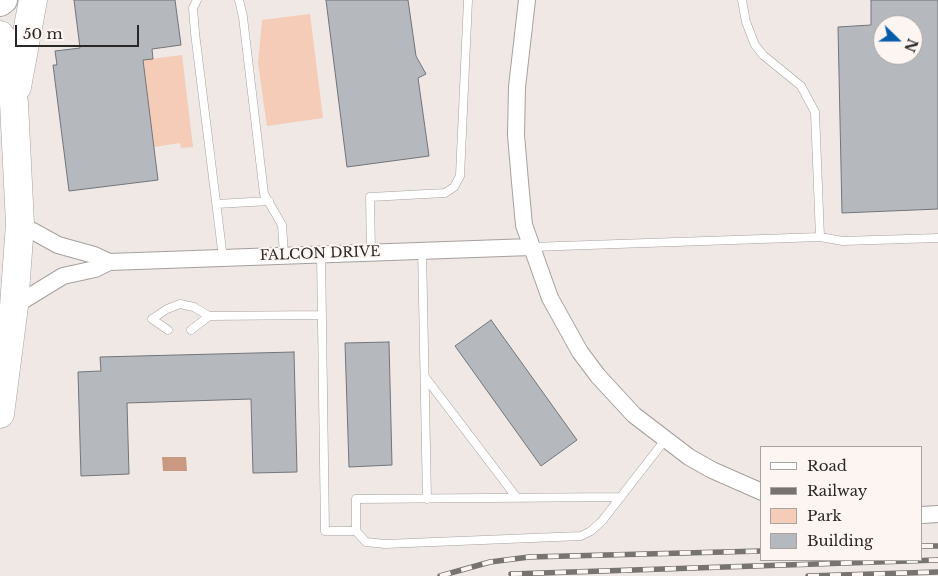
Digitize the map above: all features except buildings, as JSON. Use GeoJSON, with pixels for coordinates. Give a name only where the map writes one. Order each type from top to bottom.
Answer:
{"type":"FeatureCollection","features":[{"type":"Feature","properties":{"kind":"highway"},"geometry":{"type":"LineString","coordinates":[[14,103],[33,0]]}},
{"type":"Feature","properties":{"kind":"highway"},"geometry":{"type":"LineString","coordinates":[[0,35],[14,103],[20,224],[14,306],[1,402]]}},
{"type":"Feature","properties":{"kind":"main road"},"geometry":{"type":"LineString","coordinates":[[0,3],[4,0]]}},
{"type":"Feature","properties":{"kind":"street"},"geometry":{"type":"LineString","coordinates":[[527,0],[518,64],[516,135],[524,225],[550,298],[580,352],[618,398],[665,440],[712,470],[760,491]]}},
{"type":"Feature","properties":{"kind":"street","name":"FALCON DRIVE"},"geometry":{"type":"LineString","coordinates":[[20,224],[58,245],[94,255],[109,262]]}},
{"type":"Feature","properties":{"kind":"street","name":"FALCON DRIVE"},"geometry":{"type":"LineString","coordinates":[[14,306],[63,276],[95,269],[109,262],[422,249],[531,247]]}},
{"type":"Feature","properties":{"kind":"street"},"geometry":{"type":"LineString","coordinates":[[923,515],[938,514]]}},
{"type":"Feature","properties":{"kind":"lane"},"geometry":{"type":"LineString","coordinates":[[197,0],[194,8],[195,33],[223,258]]}},
{"type":"Feature","properties":{"kind":"lane"},"geometry":{"type":"LineString","coordinates":[[239,0],[243,17],[264,194],[282,225],[284,255]]}},
{"type":"Feature","properties":{"kind":"lane"},"geometry":{"type":"LineString","coordinates":[[371,252],[370,197],[445,193],[454,187],[460,176],[468,0]]}},
{"type":"Feature","properties":{"kind":"lane"},"geometry":{"type":"LineString","coordinates":[[742,0],[746,22],[756,45],[763,55],[801,86],[815,112],[820,237]]}},
{"type":"Feature","properties":{"kind":"lane"},"geometry":{"type":"LineString","coordinates":[[216,204],[269,201]]}},
{"type":"Feature","properties":{"kind":"lane"},"geometry":{"type":"LineString","coordinates":[[531,247],[820,237],[843,241],[938,238]]}},
{"type":"Feature","properties":{"kind":"lane"},"geometry":{"type":"LineString","coordinates":[[422,249],[427,499]]}},
{"type":"Feature","properties":{"kind":"lane"},"geometry":{"type":"LineString","coordinates":[[321,254],[325,531],[356,531]]}},
{"type":"Feature","properties":{"kind":"lane"},"geometry":{"type":"LineString","coordinates":[[168,330],[152,319],[167,309],[180,304],[194,307],[209,316],[322,315]]}},
{"type":"Feature","properties":{"kind":"lane"},"geometry":{"type":"LineString","coordinates":[[191,330],[209,316]]}},
{"type":"Feature","properties":{"kind":"lane"},"geometry":{"type":"LineString","coordinates":[[425,377],[517,498]]}},
{"type":"Feature","properties":{"kind":"lane"},"geometry":{"type":"LineString","coordinates":[[621,497],[356,499],[356,531],[366,542],[385,544],[581,536],[591,531],[621,497],[665,440]]}},
{"type":"Feature","properties":{"kind":"green space"},"geometry":{"type":"Polygon","coordinates":[[[310,14],[323,118],[267,126],[258,63],[262,20],[310,14]]]}},
{"type":"Feature","properties":{"kind":"green space"},"geometry":{"type":"Polygon","coordinates":[[[182,55],[193,147],[181,148],[180,143],[154,147],[143,60],[182,55]]]}},
{"type":"Feature","properties":{"kind":"shaded area"},"geometry":{"type":"Polygon","coordinates":[[[162,457],[186,457],[187,471],[163,471],[162,457]]]}},
{"type":"Feature","properties":{"kind":"railway"},"geometry":{"type":"LineString","coordinates":[[923,546],[938,546]]}},
{"type":"Feature","properties":{"kind":"railway"},"geometry":{"type":"LineString","coordinates":[[440,576],[490,562],[529,557],[760,551]]}},
{"type":"Feature","properties":{"kind":"railway"},"geometry":{"type":"LineString","coordinates":[[923,560],[938,560]]}},
{"type":"Feature","properties":{"kind":"railway"},"geometry":{"type":"LineString","coordinates":[[511,574],[908,561]]}},
{"type":"Feature","properties":{"kind":"railway"},"geometry":{"type":"LineString","coordinates":[[808,576],[938,572]]}}]}
